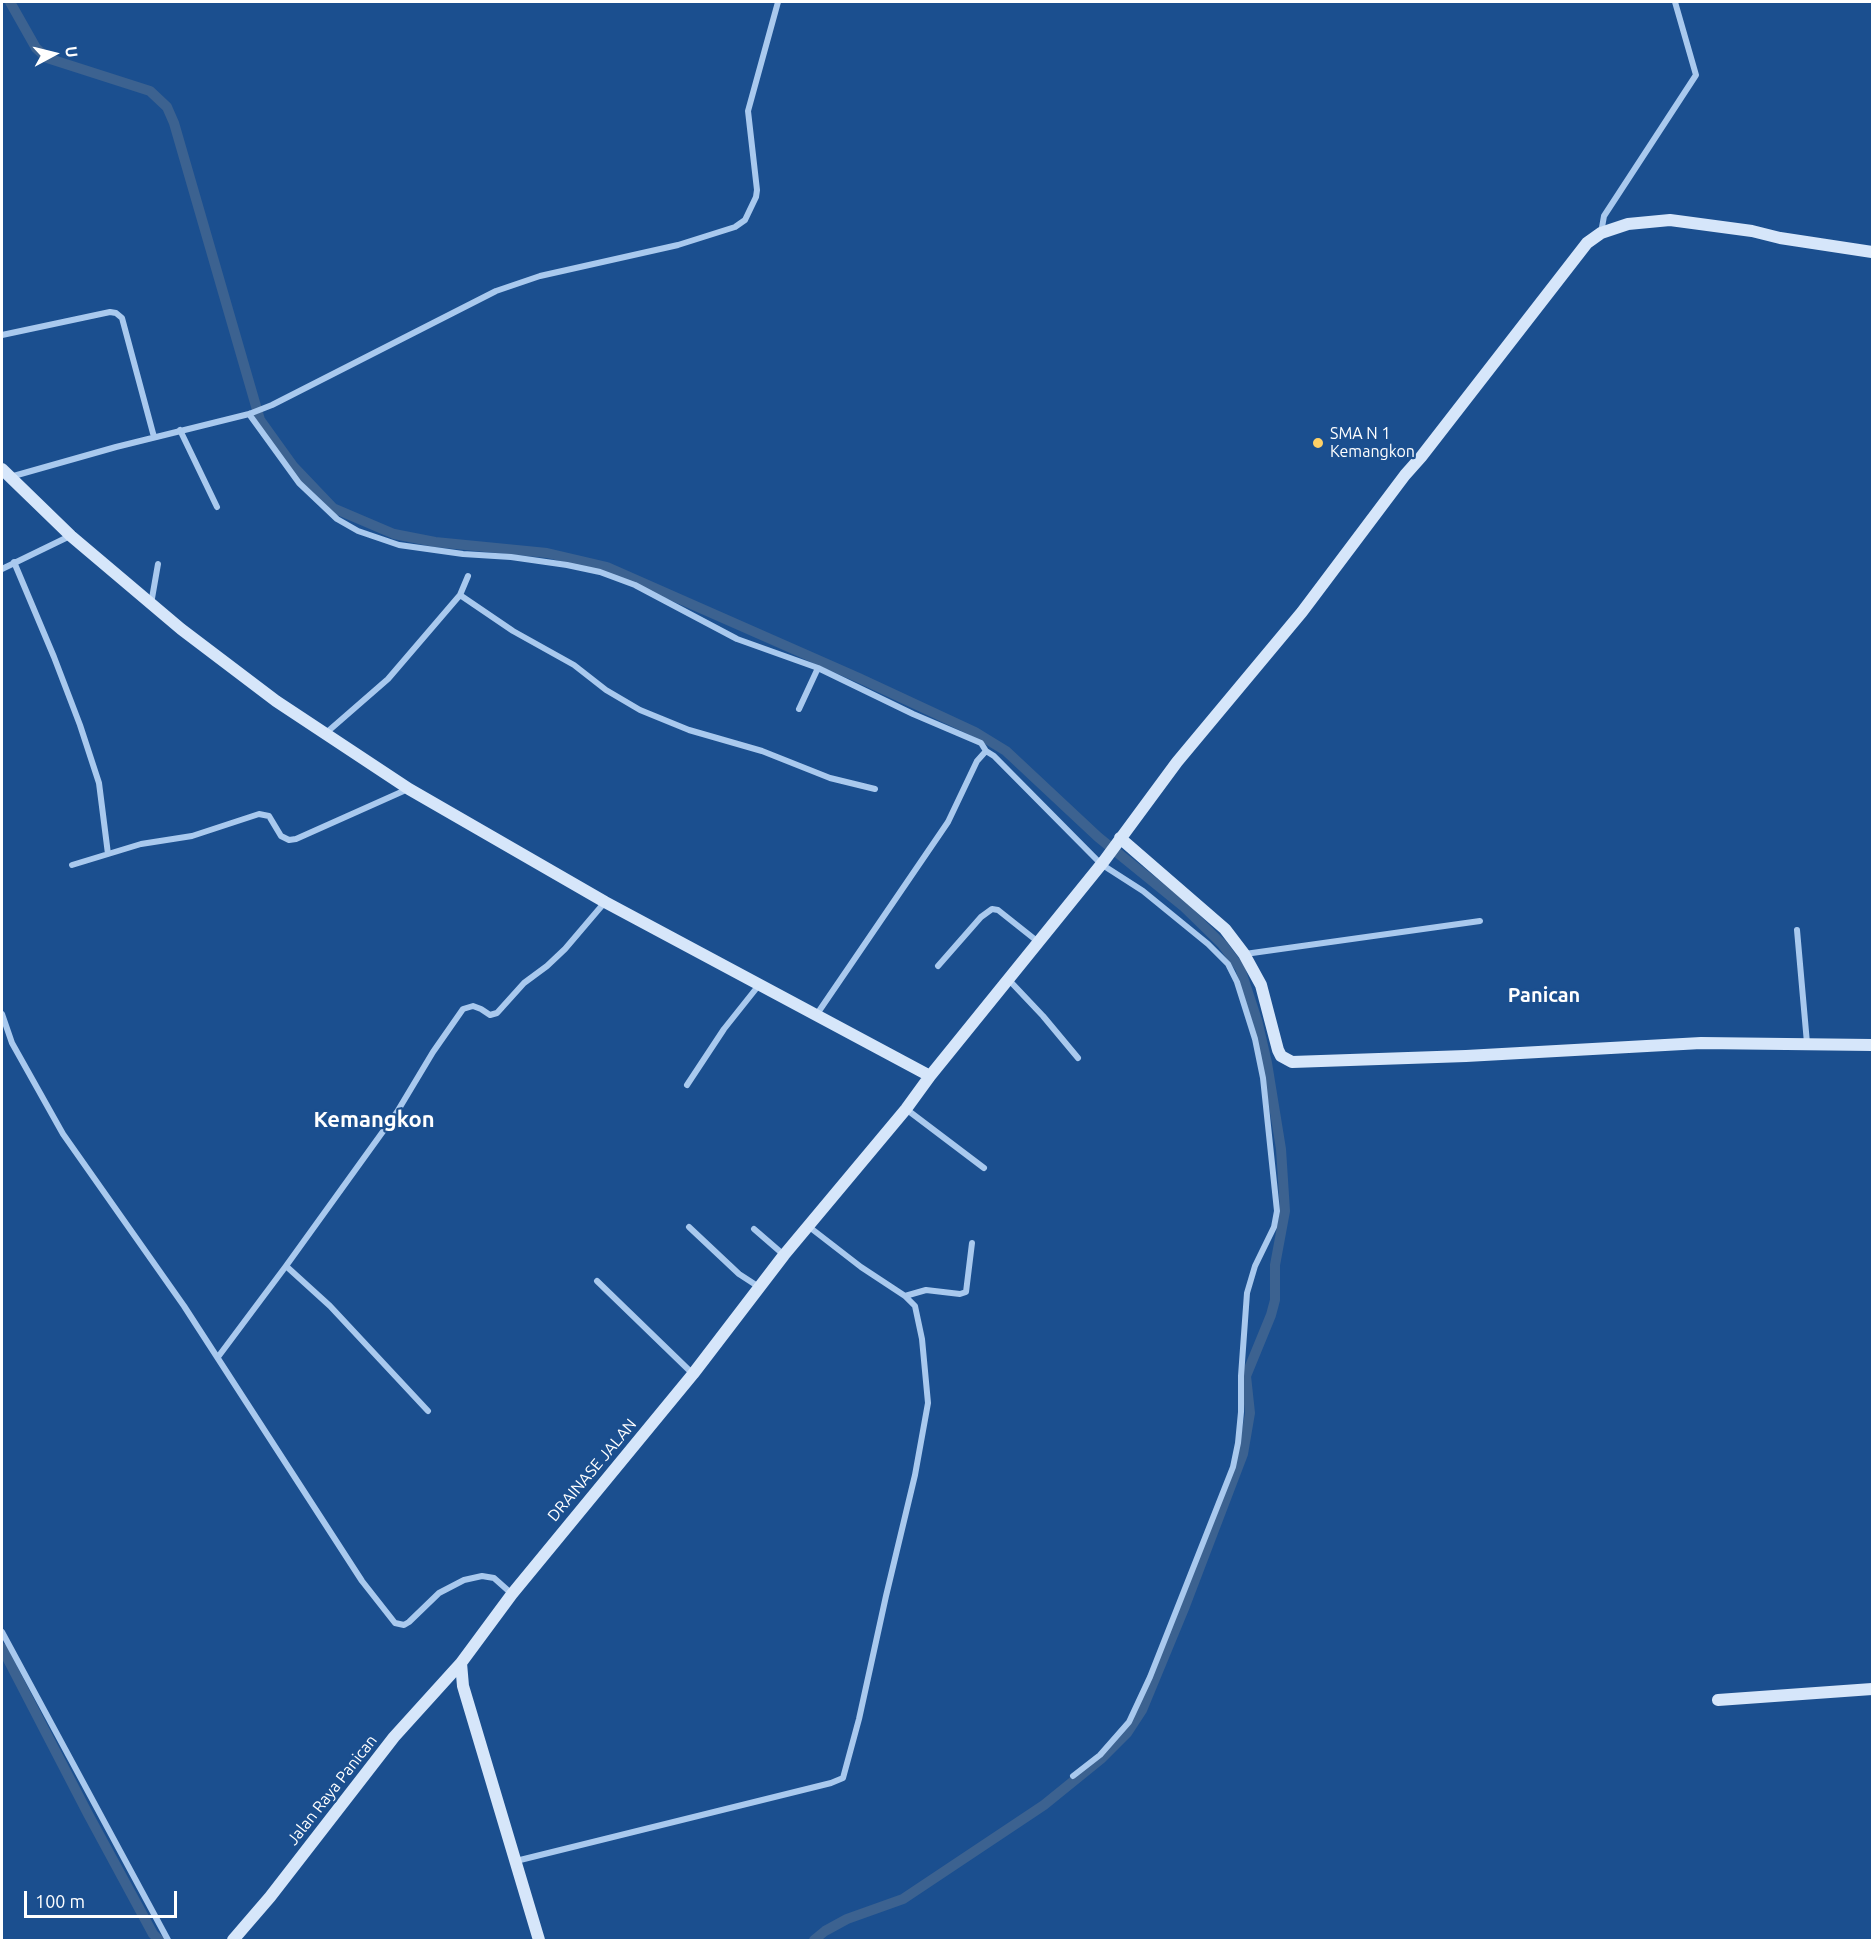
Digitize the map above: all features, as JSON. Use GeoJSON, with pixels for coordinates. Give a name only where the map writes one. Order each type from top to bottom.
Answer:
{"type":"FeatureCollection","features":[{"type":"Feature","properties":{"kind":"main road"},"geometry":{"type":"LineString","coordinates":[[1601,233],[1628,224],[1670,220],[1752,231],[1780,238],[1872,252]]}},
{"type":"Feature","properties":{"kind":"main road","name":"DRAINASE JALAN"},"geometry":{"type":"LineString","coordinates":[[461,1663],[512,1594],[693,1374],[784,1255],[906,1109],[1037,941],[1102,862],[1177,762],[1302,612],[1405,475],[1587,243],[1601,233]]}},
{"type":"Feature","properties":{"kind":"main road"},"geometry":{"type":"LineString","coordinates":[[5,473],[71,536],[150,604],[276,701],[409,789],[605,902],[930,1076]]}},
{"type":"Feature","properties":{"kind":"main road"},"geometry":{"type":"LineString","coordinates":[[1120,838],[1225,929],[1244,954],[1261,985],[1281,1056],[1292,1062],[1466,1056],[1701,1043],[1872,1045]]}},
{"type":"Feature","properties":{"kind":"main road"},"geometry":{"type":"LineString","coordinates":[[461,1663],[463,1686],[539,1941]]}},
{"type":"Feature","properties":{"kind":"main road","name":"Jalan Raya Panican"},"geometry":{"type":"LineString","coordinates":[[233,1941],[394,1737],[461,1663]]}},
{"type":"Feature","properties":{"kind":"main road"},"geometry":{"type":"LineString","coordinates":[[1718,1700],[1872,1689]]}},
{"type":"Feature","properties":{"kind":"street"},"geometry":{"type":"LineString","coordinates":[[5,473],[251,413],[496,291],[540,276],[678,245],[735,227],[745,220],[753,207],[758,190],[748,111],[778,2]]}},
{"type":"Feature","properties":{"kind":"street"},"geometry":{"type":"LineString","coordinates":[[1601,233],[1604,216],[1696,75],[1675,2]]}},
{"type":"Feature","properties":{"kind":"street"},"geometry":{"type":"LineString","coordinates":[[2,335],[110,312],[116,313],[122,318],[154,437]]}},
{"type":"Feature","properties":{"kind":"street"},"geometry":{"type":"LineString","coordinates":[[251,413],[299,483],[337,519],[358,531],[399,545],[463,554],[511,557],[600,572],[635,585],[737,639],[818,668],[981,743],[986,751],[994,756],[1102,862],[1143,891],[1228,963],[1237,982],[1263,1078],[1277,1211],[1274,1227],[1255,1266],[1247,1293],[1238,1443],[1233,1467],[1150,1677],[1129,1722],[1100,1755],[1073,1776]]}},
{"type":"Feature","properties":{"kind":"street"},"geometry":{"type":"LineString","coordinates":[[180,430],[217,507]]}},
{"type":"Feature","properties":{"kind":"street"},"geometry":{"type":"LineString","coordinates":[[2,569],[71,536]]}},
{"type":"Feature","properties":{"kind":"street"},"geometry":{"type":"LineString","coordinates":[[14,562],[62,676],[99,783],[108,854]]}},
{"type":"Feature","properties":{"kind":"street"},"geometry":{"type":"LineString","coordinates":[[150,604],[158,564]]}},
{"type":"Feature","properties":{"kind":"street"},"geometry":{"type":"LineString","coordinates":[[325,734],[388,680],[460,595],[468,576]]}},
{"type":"Feature","properties":{"kind":"street"},"geometry":{"type":"LineString","coordinates":[[460,595],[513,631],[574,665],[606,690],[640,710],[689,730],[762,751],[830,778],[875,789]]}},
{"type":"Feature","properties":{"kind":"street"},"geometry":{"type":"LineString","coordinates":[[799,709],[818,668]]}},
{"type":"Feature","properties":{"kind":"street"},"geometry":{"type":"LineString","coordinates":[[817,1014],[948,822],[977,761],[986,751]]}},
{"type":"Feature","properties":{"kind":"street"},"geometry":{"type":"LineString","coordinates":[[72,866],[141,844],[192,836],[259,814],[269,816],[281,836],[289,840],[296,839],[409,789]]}},
{"type":"Feature","properties":{"kind":"street"},"geometry":{"type":"LineString","coordinates":[[218,1358],[397,1112],[433,1052],[463,1009],[473,1006],[490,1015],[497,1013],[524,983],[547,966],[571,943],[605,902]]}},
{"type":"Feature","properties":{"kind":"street"},"geometry":{"type":"LineString","coordinates":[[938,966],[981,916],[992,909],[998,910],[1037,941]]}},
{"type":"Feature","properties":{"kind":"street"},"geometry":{"type":"LineString","coordinates":[[1244,954],[1480,921]]}},
{"type":"Feature","properties":{"kind":"street"},"geometry":{"type":"LineString","coordinates":[[1797,930],[1807,1043]]}},
{"type":"Feature","properties":{"kind":"street"},"geometry":{"type":"LineString","coordinates":[[1008,979],[1078,1058]]}},
{"type":"Feature","properties":{"kind":"street"},"geometry":{"type":"LineString","coordinates":[[687,1085],[724,1029],[759,984]]}},
{"type":"Feature","properties":{"kind":"street"},"geometry":{"type":"LineString","coordinates":[[2,1014],[12,1043],[63,1134],[218,1358],[362,1581],[395,1623],[402,1625],[409,1622],[434,1597],[464,1580],[490,1576],[499,1580],[512,1594]]}},
{"type":"Feature","properties":{"kind":"street"},"geometry":{"type":"LineString","coordinates":[[906,1109],[984,1168]]}},
{"type":"Feature","properties":{"kind":"street"},"geometry":{"type":"LineString","coordinates":[[516,1861],[831,1784],[843,1778],[859,1719],[915,1476],[928,1403],[915,1306],[905,1296],[861,1267],[808,1226]]}},
{"type":"Feature","properties":{"kind":"street"},"geometry":{"type":"LineString","coordinates":[[689,1227],[739,1274],[759,1287]]}},
{"type":"Feature","properties":{"kind":"street"},"geometry":{"type":"LineString","coordinates":[[754,1230],[784,1255]]}},
{"type":"Feature","properties":{"kind":"street"},"geometry":{"type":"LineString","coordinates":[[905,1296],[926,1290],[960,1294],[966,1292],[972,1243]]}},
{"type":"Feature","properties":{"kind":"street"},"geometry":{"type":"LineString","coordinates":[[286,1266],[330,1306],[428,1412]]}},
{"type":"Feature","properties":{"kind":"street"},"geometry":{"type":"LineString","coordinates":[[597,1281],[693,1374]]}},
{"type":"Feature","properties":{"kind":"street"},"geometry":{"type":"LineString","coordinates":[[2,1632],[168,1941]]}},
{"type":"Feature","properties":{"kind":"waterway"},"geometry":{"type":"LineString","coordinates":[[10,2],[36,48],[47,58],[150,91],[167,107],[174,123],[260,420],[293,466],[333,508],[394,534],[435,542],[547,553],[607,567],[859,678],[975,732],[1006,751],[1098,837],[1183,906],[1222,944],[1240,968],[1257,1020],[1267,1063],[1281,1149],[1285,1211],[1275,1265],[1275,1300],[1246,1376],[1250,1413],[1243,1454],[1185,1606],[1142,1710],[1127,1733],[1102,1758],[1044,1805],[903,1899],[847,1919],[814,1940]]}},
{"type":"Feature","properties":{"kind":"waterway"},"geometry":{"type":"LineString","coordinates":[[2,1648],[88,1814],[153,1934],[159,1940]]}},
{"type":"Feature","properties":{"kind":"place","name":"SMA N 1 Kemangkon"},"geometry":{"type":"Point","coordinates":[1318,443]}},
{"type":"Feature","properties":{"kind":"district","name":"Panican"},"geometry":{"type":"Point","coordinates":[1544,995]}},
{"type":"Feature","properties":{"kind":"district","name":"Kemangkon"},"geometry":{"type":"Point","coordinates":[374,1120]}}]}
